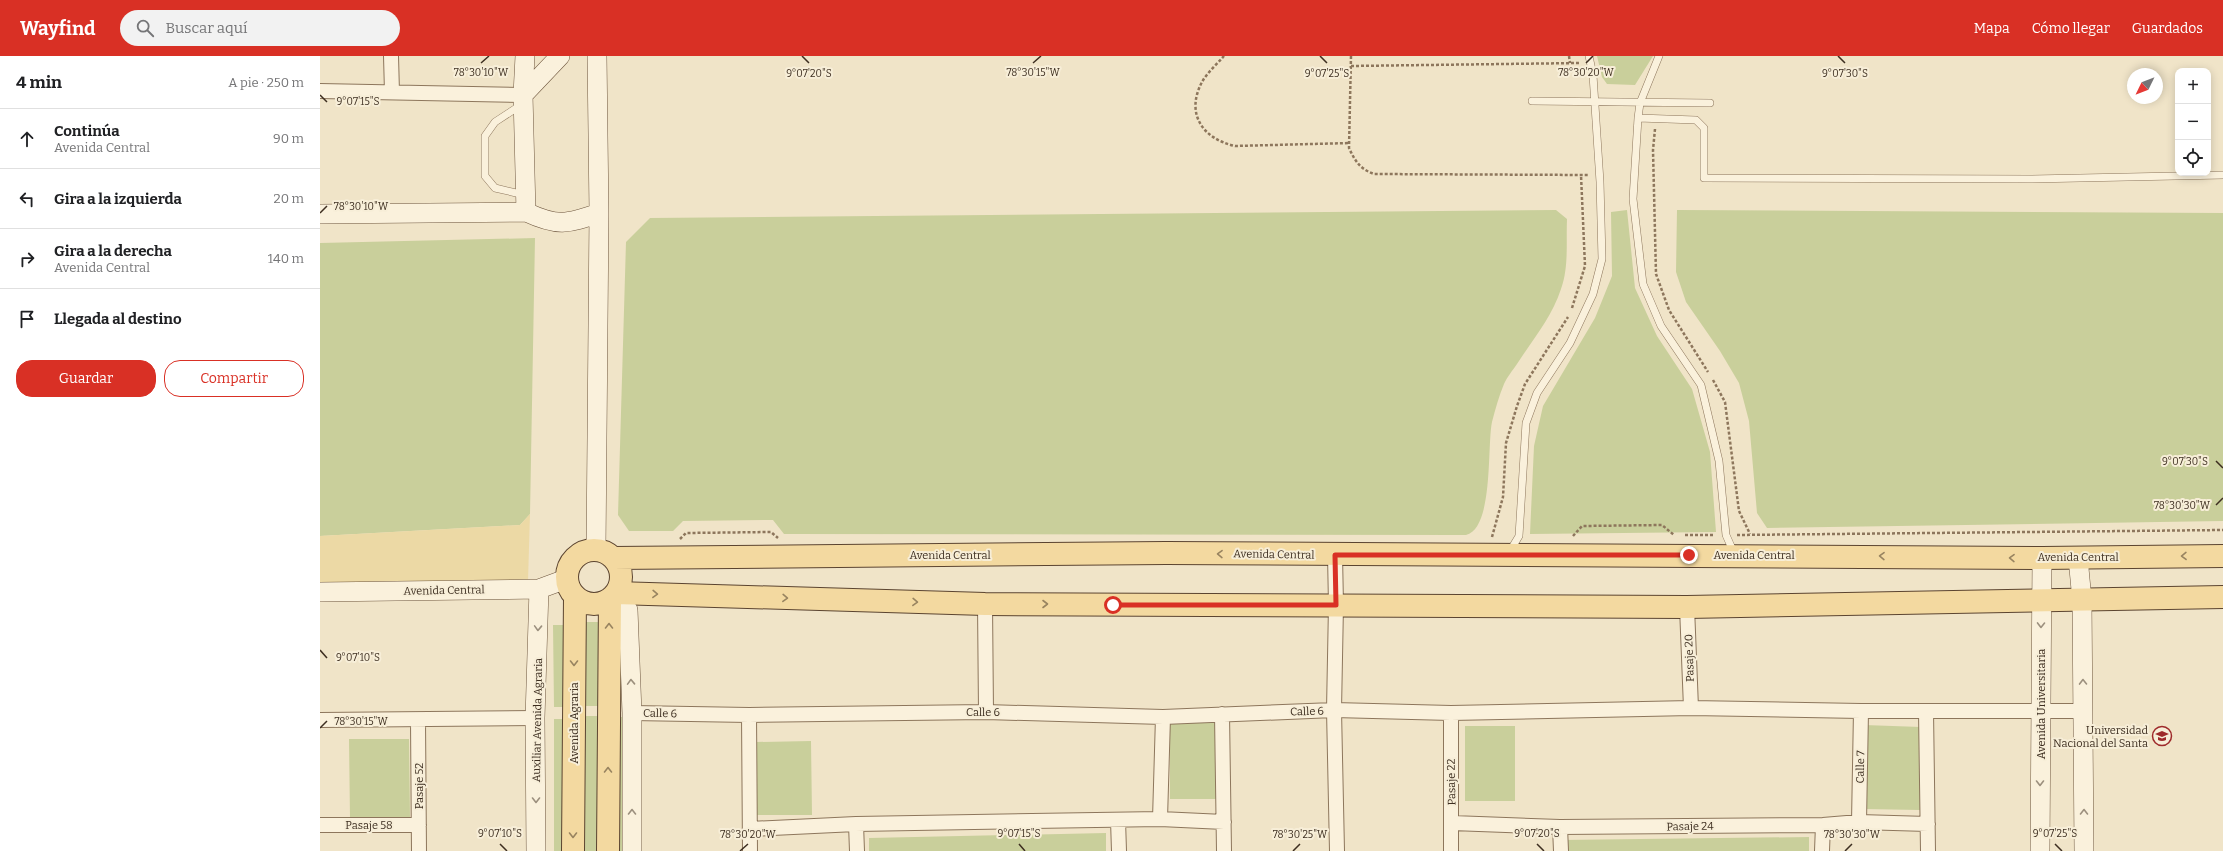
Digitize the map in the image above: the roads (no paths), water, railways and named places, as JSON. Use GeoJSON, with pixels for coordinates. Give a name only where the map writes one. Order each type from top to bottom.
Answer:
{"type":"FeatureCollection","features":[{"type":"Feature","properties":{"kind":"main road"},"geometry":{"type":"LineString","coordinates":[[525,56],[523,99],[526,204]]}},
{"type":"Feature","properties":{"kind":"main road"},"geometry":{"type":"LineString","coordinates":[[523,99],[560,56]]}},
{"type":"Feature","properties":{"kind":"main road"},"geometry":{"type":"LineString","coordinates":[[597,56],[605,554]]}},
{"type":"Feature","properties":{"kind":"main road"},"geometry":{"type":"LineString","coordinates":[[320,214],[526,204],[548,222],[574,222],[599,213]]}},
{"type":"Feature","properties":{"kind":"main road"},"geometry":{"type":"LineString","coordinates":[[608,851],[613,596],[620,584],[621,575],[619,565],[605,554],[587,550],[578,554],[572,561],[570,587],[582,601],[591,604],[601,603],[613,596],[985,604],[1687,607],[2223,597]]}},
{"type":"Feature","properties":{"kind":"main road","name":"Avenida Central"},"geometry":{"type":"LineString","coordinates":[[605,554],[1166,553],[1335,555],[1734,555],[2042,558],[2223,556]]}},
{"type":"Feature","properties":{"kind":"main road","name":"Avenida Universitaria"},"geometry":{"type":"LineString","coordinates":[[2040,851],[2042,558]]}},
{"type":"Feature","properties":{"kind":"main road"},"geometry":{"type":"LineString","coordinates":[[2078,558],[2082,600],[2084,851]]}},
{"type":"Feature","properties":{"kind":"main road","name":"Avenida Central"},"geometry":{"type":"LineString","coordinates":[[320,592],[539,589],[570,587]]}},
{"type":"Feature","properties":{"kind":"main road","name":"Avenida Agraria"},"geometry":{"type":"LineString","coordinates":[[570,587],[573,851]]}},
{"type":"Feature","properties":{"kind":"main road","name":"Auxiliar Avenida Agraria"},"geometry":{"type":"LineString","coordinates":[[536,851],[536,718],[539,589]]}},
{"type":"Feature","properties":{"kind":"main road"},"geometry":{"type":"LineString","coordinates":[[613,596],[628,610],[632,713],[632,851]]}},
{"type":"Feature","properties":{"kind":"street"},"geometry":{"type":"LineString","coordinates":[[391,56],[392,92]]}},
{"type":"Feature","properties":{"kind":"street"},"geometry":{"type":"LineString","coordinates":[[320,91],[392,92],[523,99]]}},
{"type":"Feature","properties":{"kind":"street"},"geometry":{"type":"LineString","coordinates":[[1335,555],[1336,605],[1334,710],[1337,851]]}},
{"type":"Feature","properties":{"kind":"street"},"geometry":{"type":"LineString","coordinates":[[985,604],[986,712]]}},
{"type":"Feature","properties":{"kind":"street","name":"Pasaje 20"},"geometry":{"type":"LineString","coordinates":[[1687,607],[1691,708]]}},
{"type":"Feature","properties":{"kind":"street","name":"Calle 6"},"geometry":{"type":"LineString","coordinates":[[632,713],[749,715],[986,712],[1163,718],[1222,714],[1334,710],[1450,713],[1691,708],[1860,711],[2083,711]]}},
{"type":"Feature","properties":{"kind":"street","name":"Calle 7"},"geometry":{"type":"LineString","coordinates":[[1859,822],[1860,711]]}},
{"type":"Feature","properties":{"kind":"street"},"geometry":{"type":"LineString","coordinates":[[1926,711],[1928,851]]}},
{"type":"Feature","properties":{"kind":"street","name":"Pasaje 22"},"geometry":{"type":"LineString","coordinates":[[1450,713],[1452,823],[1451,851]]}},
{"type":"Feature","properties":{"kind":"street"},"geometry":{"type":"LineString","coordinates":[[1222,714],[1224,851]]}},
{"type":"Feature","properties":{"kind":"street"},"geometry":{"type":"LineString","coordinates":[[749,715],[750,851]]}},
{"type":"Feature","properties":{"kind":"street"},"geometry":{"type":"LineString","coordinates":[[320,720],[418,721],[536,718]]}},
{"type":"Feature","properties":{"kind":"street"},"geometry":{"type":"LineString","coordinates":[[1160,819],[1163,718]]}},
{"type":"Feature","properties":{"kind":"street","name":"Pasaje 52"},"geometry":{"type":"LineString","coordinates":[[418,721],[419,851]]}},
{"type":"Feature","properties":{"kind":"street"},"geometry":{"type":"LineString","coordinates":[[750,829],[856,824],[1160,819],[1224,822]]}},
{"type":"Feature","properties":{"kind":"street"},"geometry":{"type":"LineString","coordinates":[[1118,820],[1119,851]]}},
{"type":"Feature","properties":{"kind":"street","name":"Pasaje 24"},"geometry":{"type":"LineString","coordinates":[[1452,823],[1560,827],[1822,825],[1859,822],[1928,824]]}},
{"type":"Feature","properties":{"kind":"street"},"geometry":{"type":"LineString","coordinates":[[856,824],[857,851]]}},
{"type":"Feature","properties":{"kind":"street","name":"Pasaje 58"},"geometry":{"type":"LineString","coordinates":[[320,825],[419,825]]}},
{"type":"Feature","properties":{"kind":"street"},"geometry":{"type":"LineString","coordinates":[[1822,825],[1822,851]]}},
{"type":"Feature","properties":{"kind":"street"},"geometry":{"type":"LineString","coordinates":[[1560,827],[1561,851]]}},
{"type":"Feature","properties":{"kind":"lane"},"geometry":{"type":"LineString","coordinates":[[1659,56],[1640,103],[1638,118],[1633,199],[1643,284],[1661,326],[1701,385],[1719,461],[1726,535],[1734,555]]}},
{"type":"Feature","properties":{"kind":"lane"},"geometry":{"type":"LineString","coordinates":[[1507,555],[1519,536],[1526,423],[1537,393],[1570,343],[1593,294],[1602,259],[1595,102],[1590,59]]}},
{"type":"Feature","properties":{"kind":"lane"},"geometry":{"type":"LineString","coordinates":[[523,99],[495,122],[485,136],[485,176],[495,188],[526,204]]}},
{"type":"Feature","properties":{"kind":"lane"},"geometry":{"type":"LineString","coordinates":[[1532,101],[1710,103]]}},
{"type":"Feature","properties":{"kind":"lane"},"geometry":{"type":"LineString","coordinates":[[1638,118],[1696,120],[1704,128],[1704,178],[2030,180],[2223,175]]}},
{"type":"Feature","properties":{"kind":"place","name":"Universidad Nacional del Santa"},"geometry":{"type":"Point","coordinates":[2162,736]}}]}
